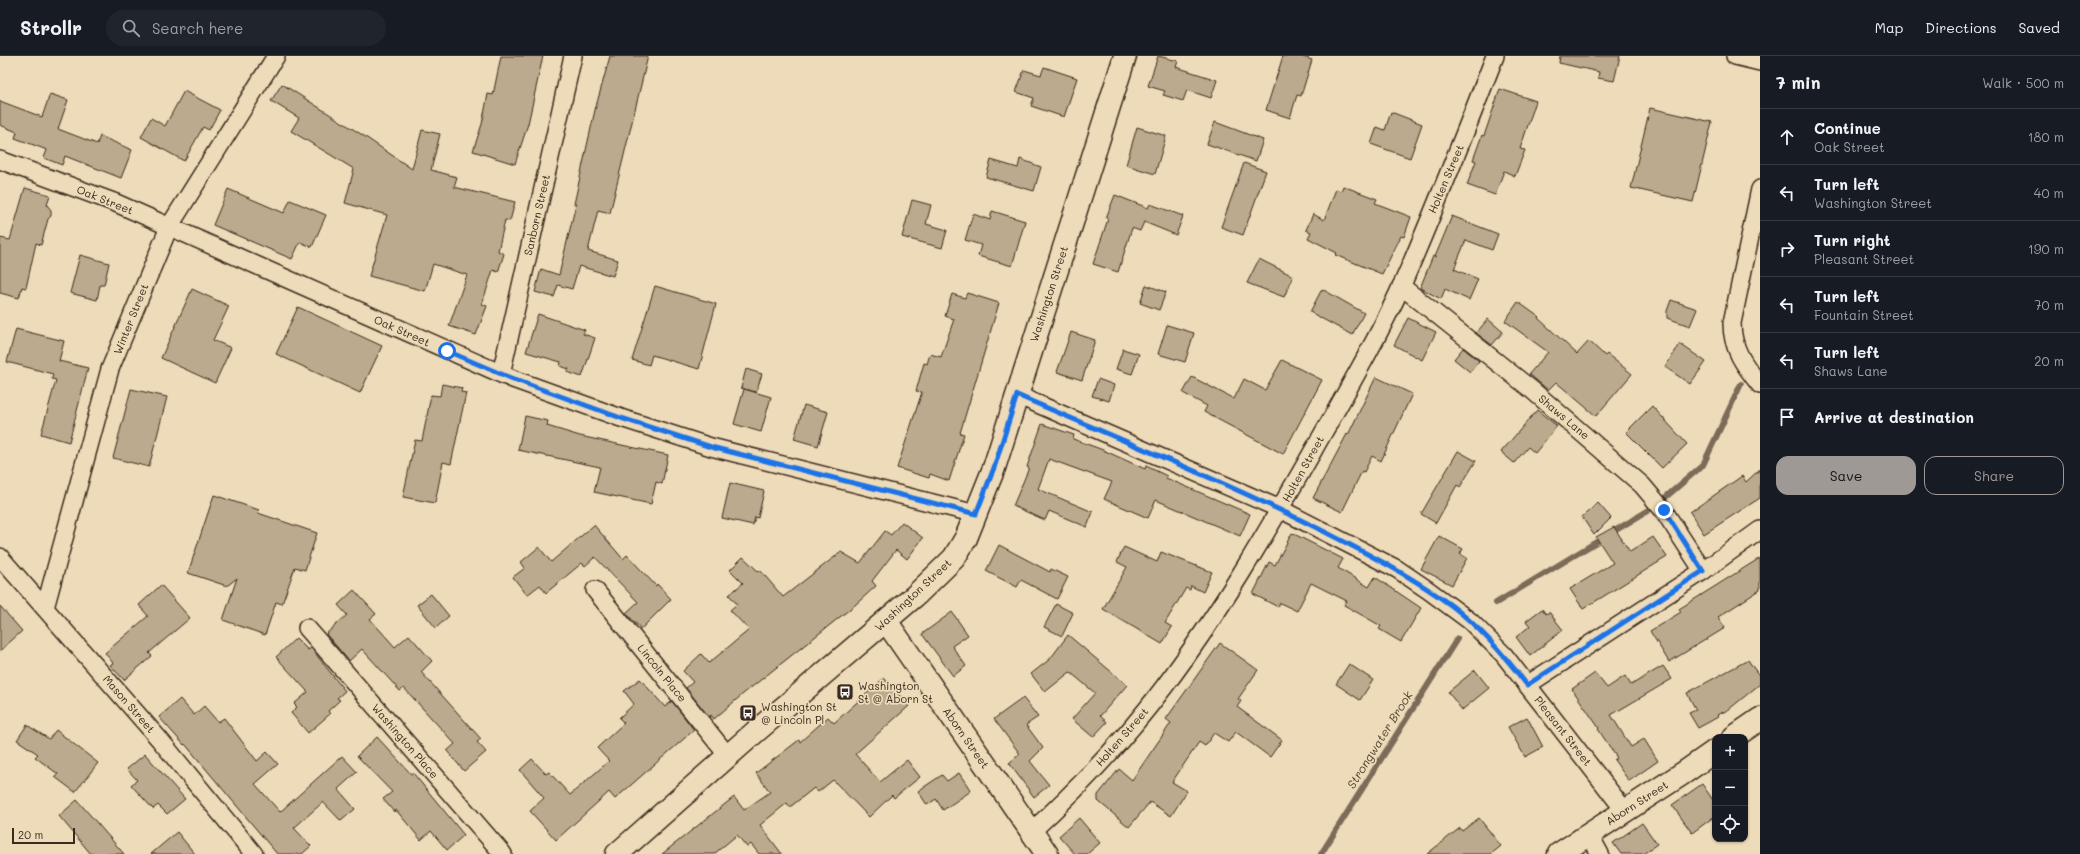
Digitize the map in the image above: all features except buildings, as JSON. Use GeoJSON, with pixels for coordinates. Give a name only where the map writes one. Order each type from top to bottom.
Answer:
{"type":"FeatureCollection","features":[{"type":"Feature","properties":{"kind":"main road","name":"Washington Street"},"geometry":{"type":"LineString","coordinates":[[616,854],[916,595],[954,558],[966,538],[994,468],[1125,56]]}},
{"type":"Feature","properties":{"kind":"main road","name":"Aborn Street"},"geometry":{"type":"LineString","coordinates":[[886,621],[1046,854]]}},
{"type":"Feature","properties":{"kind":"main road"},"geometry":{"type":"LineString","coordinates":[[1738,734],[1760,719]]}},
{"type":"Feature","properties":{"kind":"main road","name":"Aborn Street"},"geometry":{"type":"LineString","coordinates":[[1559,854],[1712,753]]}},
{"type":"Feature","properties":{"kind":"street","name":"Winter Street"},"geometry":{"type":"LineString","coordinates":[[45,608],[110,370],[169,227],[276,56]]}},
{"type":"Feature","properties":{"kind":"street","name":"Sanborn Street"},"geometry":{"type":"LineString","coordinates":[[501,374],[573,56]]}},
{"type":"Feature","properties":{"kind":"street","name":"Holten Street"},"geometry":{"type":"LineString","coordinates":[[1031,832],[1097,766],[1163,688],[1220,607],[1280,509],[1364,360],[1401,286],[1453,166],[1495,56]]}},
{"type":"Feature","properties":{"kind":"street"},"geometry":{"type":"LineString","coordinates":[[1735,56],[1760,62]]}},
{"type":"Feature","properties":{"kind":"street","name":"Oak Street"},"geometry":{"type":"LineString","coordinates":[[0,160],[116,204],[501,374],[621,418],[711,447],[976,514]]}},
{"type":"Feature","properties":{"kind":"street"},"geometry":{"type":"LineString","coordinates":[[1760,189],[1732,323],[1732,335],[1738,354],[1749,372],[1760,385]]}},
{"type":"Feature","properties":{"kind":"street","name":"Shaws Lane"},"geometry":{"type":"LineString","coordinates":[[1401,286],[1532,390],[1642,485],[1664,510],[1703,571]]}},
{"type":"Feature","properties":{"kind":"street","name":"Pleasant Street"},"geometry":{"type":"LineString","coordinates":[[1017,395],[1280,509],[1397,569],[1452,606],[1504,655],[1625,811]]}},
{"type":"Feature","properties":{"kind":"street"},"geometry":{"type":"LineString","coordinates":[[1527,685],[1703,571],[1760,530]]}},
{"type":"Feature","properties":{"kind":"street","name":"Mason Street"},"geometry":{"type":"LineString","coordinates":[[0,557],[160,740],[254,854]]}},
{"type":"Feature","properties":{"kind":"street","name":"Lincoln Place"},"geometry":{"type":"LineString","coordinates":[[595,590],[728,756]]}},
{"type":"Feature","properties":{"kind":"street","name":"Washington Place"},"geometry":{"type":"LineString","coordinates":[[308,628],[503,854]]}},
{"type":"Feature","properties":{"kind":"street"},"geometry":{"type":"LineString","coordinates":[[1588,834],[1600,854]]}},
{"type":"Feature","properties":{"kind":"waterway","name":"Strongwater Brook"},"geometry":{"type":"LineString","coordinates":[[1667,496],[1703,465],[1741,384]]}},
{"type":"Feature","properties":{"kind":"waterway","name":"Strongwater Brook"},"geometry":{"type":"LineString","coordinates":[[1496,603],[1649,510]]}},
{"type":"Feature","properties":{"kind":"waterway","name":"Strongwater Brook"},"geometry":{"type":"LineString","coordinates":[[1321,854],[1457,639]]}},
{"type":"Feature","properties":{"kind":"place","name":"Washington St @ Aborn St"},"geometry":{"type":"Point","coordinates":[845,692]}},
{"type":"Feature","properties":{"kind":"place","name":"Washington St @ Lincoln Pl"},"geometry":{"type":"Point","coordinates":[748,713]}},
{"type":"Feature","properties":{"kind":"route"},"geometry":{"type":"LineString","coordinates":[[447,351],[513,379],[621,418],[711,447],[839,478],[976,514],[994,468],[1017,395],[1280,509],[1397,569],[1452,606],[1470,621],[1504,655],[1527,685],[1703,571],[1664,510]]}}]}
